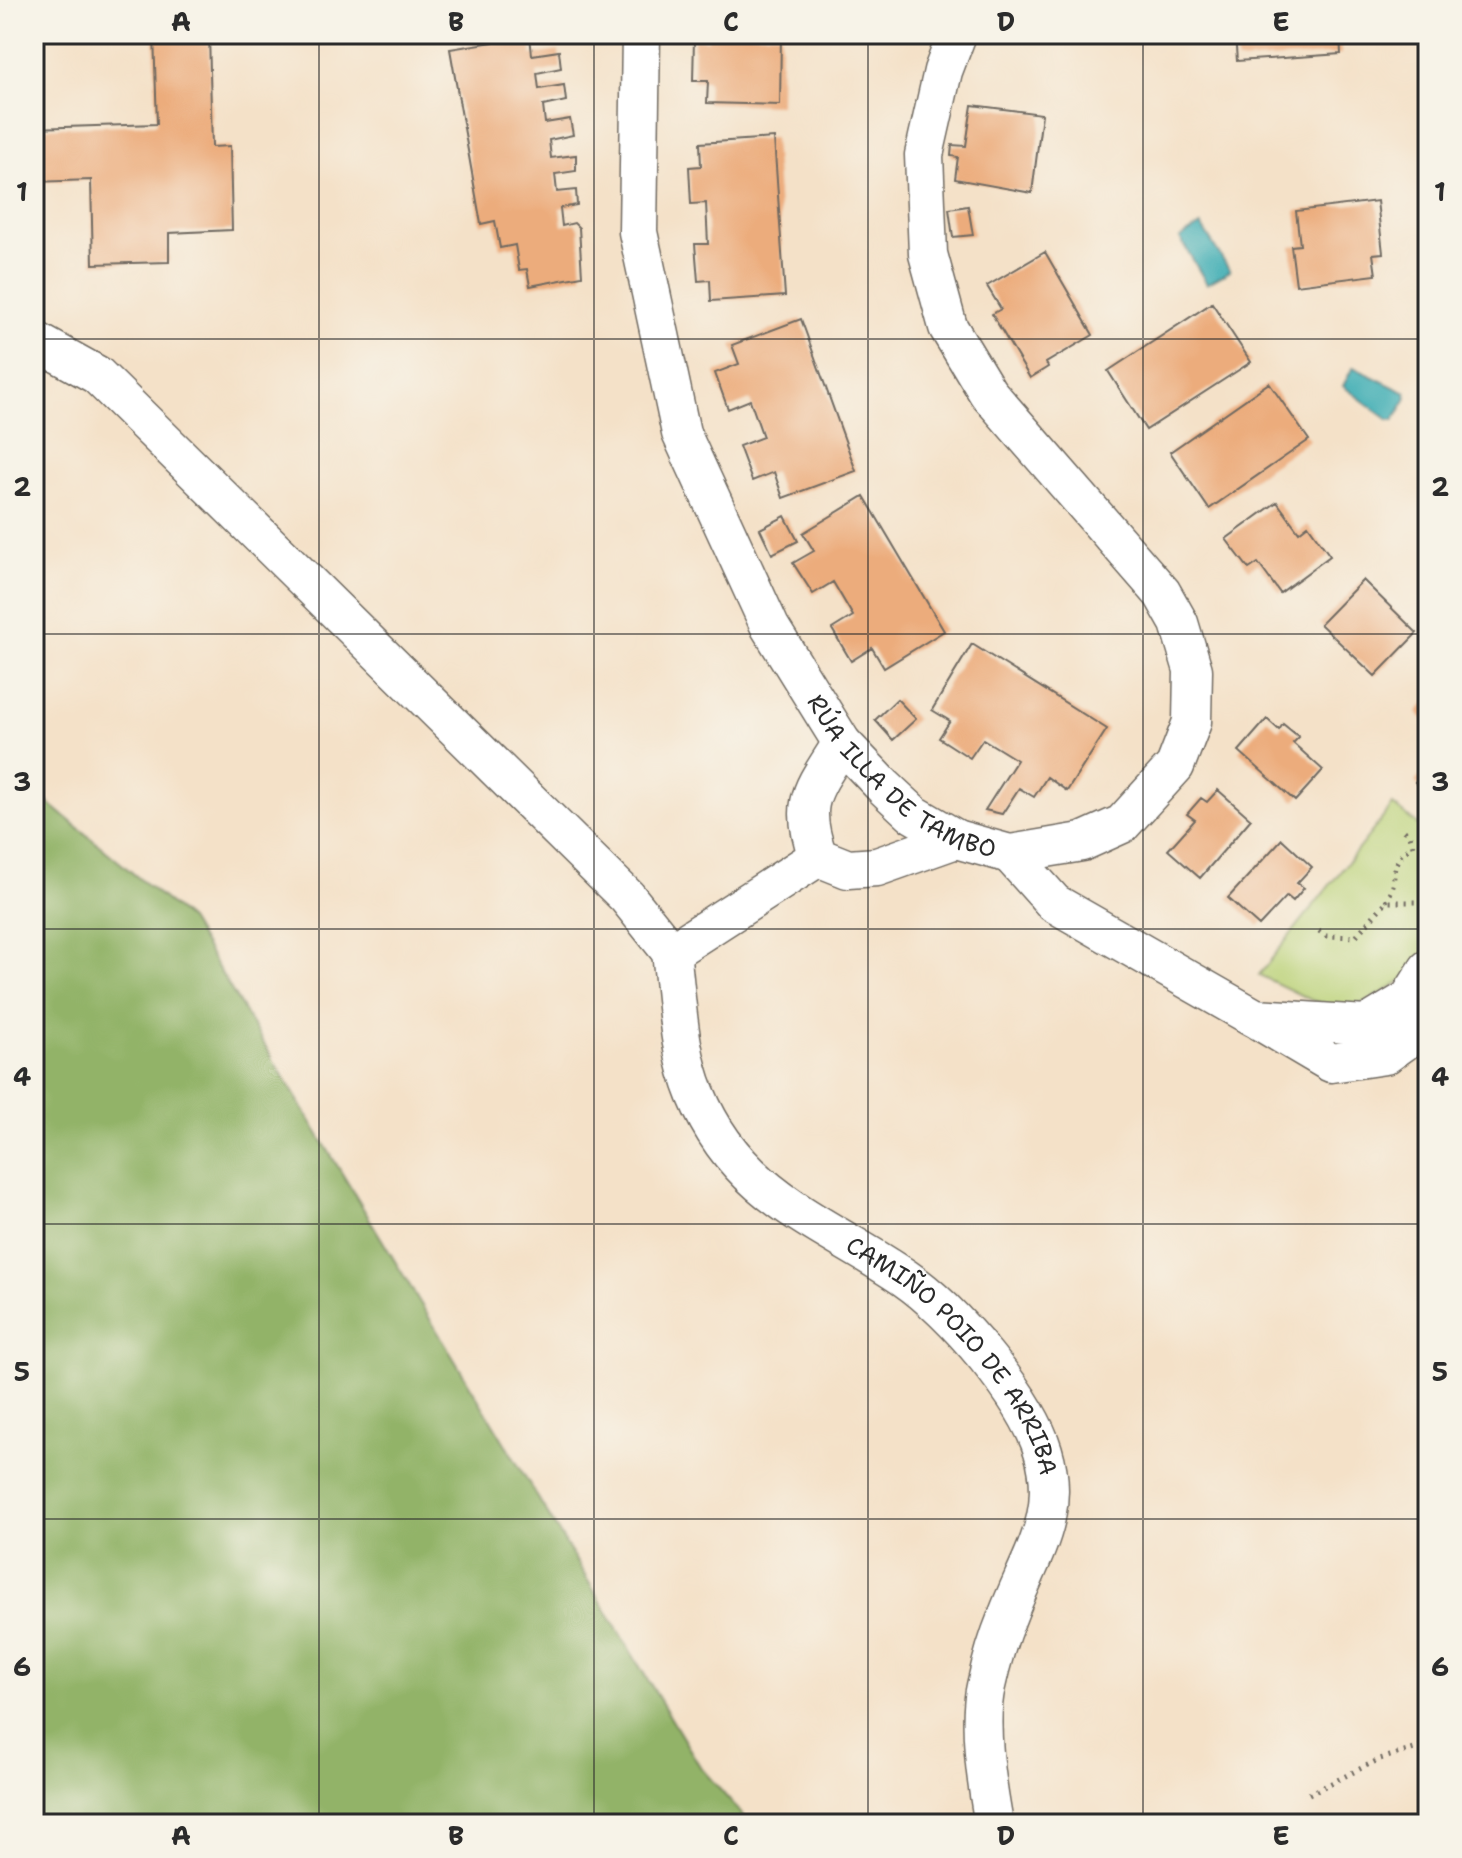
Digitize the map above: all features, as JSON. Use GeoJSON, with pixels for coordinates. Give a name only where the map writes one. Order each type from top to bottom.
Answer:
{"type":"FeatureCollection","features":[{"type":"Feature","properties":{"kind":"street","name":"RÚA ILLA DE TAMBO"},"geometry":{"type":"LineString","coordinates":[[641,34],[638,232],[681,433],[770,627],[842,743],[913,814],[956,839],[1010,854],[1082,842],[1122,824],[1148,800],[1175,766],[1192,722],[1193,670],[1179,623],[1162,593],[988,393],[948,327],[928,254],[924,155],[943,71],[957,34]]}},
{"type":"Feature","properties":{"kind":"street"},"geometry":{"type":"LineString","coordinates":[[34,340],[97,375],[627,897],[671,952],[818,857]]}},
{"type":"Feature","properties":{"kind":"street"},"geometry":{"type":"LineString","coordinates":[[842,743],[812,789],[806,824],[818,857],[848,869],[877,867],[956,839]]}},
{"type":"Feature","properties":{"kind":"street"},"geometry":{"type":"LineString","coordinates":[[1010,854],[1054,903],[1331,1063],[1385,1055],[1413,1035],[1424,991]]}},
{"type":"Feature","properties":{"kind":"street","name":"CAMIÑO POIO DE ARRIBA"},"geometry":{"type":"LineString","coordinates":[[671,952],[683,1046],[696,1094],[726,1148],[780,1203],[906,1279],[950,1318],[1023,1406],[1043,1450],[1051,1494],[1039,1547],[1007,1617],[985,1689],[985,1777],[994,1824]]}},
{"type":"Feature","properties":{"kind":"path"},"geometry":{"type":"LineString","coordinates":[[1319,931],[1326,936],[1355,937],[1386,902],[1392,893],[1392,868],[1398,856],[1413,846],[1410,836],[1400,827]]}},
{"type":"Feature","properties":{"kind":"path"},"geometry":{"type":"LineString","coordinates":[[1386,902],[1428,902]]}},
{"type":"Feature","properties":{"kind":"path"},"geometry":{"type":"LineString","coordinates":[[1309,1794],[1380,1759],[1428,1745]]}},
{"type":"Feature","properties":{"kind":"green space"},"geometry":{"type":"Polygon","coordinates":[[[34,791],[189,920],[701,1768],[750,1824],[34,1824],[34,791]]]}},
{"type":"Feature","properties":{"kind":"green space"},"geometry":{"type":"Polygon","coordinates":[[[1393,805],[1428,833],[1429,936],[1423,957],[1415,968],[1395,985],[1347,1010],[1311,1000],[1259,975],[1393,805]]]}},
{"type":"Feature","properties":{"kind":"water"},"geometry":{"type":"Polygon","coordinates":[[[1201,225],[1230,271],[1207,284],[1180,238],[1201,225]]]}},
{"type":"Feature","properties":{"kind":"water"},"geometry":{"type":"Polygon","coordinates":[[[1353,367],[1406,393],[1407,398],[1394,420],[1389,420],[1343,386],[1353,367]]]}},
{"type":"Feature","properties":{"kind":"building"},"geometry":{"type":"Polygon","coordinates":[[[154,34],[209,34],[212,147],[230,146],[232,230],[169,233],[169,262],[93,264],[91,180],[34,182],[34,128],[157,124],[154,34]]]}},
{"type":"Feature","properties":{"kind":"building"},"geometry":{"type":"Polygon","coordinates":[[[708,34],[781,34],[780,105],[707,103],[708,81],[693,81],[694,39],[708,40],[708,34]]]}},
{"type":"Feature","properties":{"kind":"building"},"geometry":{"type":"Polygon","coordinates":[[[1235,34],[1340,34],[1341,54],[1237,61],[1235,34]]]}},
{"type":"Feature","properties":{"kind":"building"},"geometry":{"type":"Polygon","coordinates":[[[530,36],[532,55],[559,51],[561,68],[537,73],[539,89],[564,85],[566,101],[543,106],[545,123],[570,119],[573,135],[549,140],[551,158],[576,155],[576,171],[555,174],[557,192],[576,190],[577,205],[560,208],[562,226],[574,223],[579,228],[582,276],[530,286],[527,269],[519,270],[515,245],[500,248],[495,221],[481,224],[450,49],[530,36]]]}},
{"type":"Feature","properties":{"kind":"building"},"geometry":{"type":"Polygon","coordinates":[[[972,105],[1042,114],[1032,193],[955,179],[958,157],[951,156],[952,145],[966,146],[972,105]]]}},
{"type":"Feature","properties":{"kind":"building"},"geometry":{"type":"Polygon","coordinates":[[[774,138],[785,296],[711,301],[710,280],[698,281],[695,244],[708,244],[706,203],[691,204],[689,167],[701,166],[700,143],[774,138]]]}},
{"type":"Feature","properties":{"kind":"building"},"geometry":{"type":"Polygon","coordinates":[[[1377,201],[1383,253],[1373,254],[1376,275],[1296,285],[1291,246],[1300,245],[1296,211],[1377,201]]]}},
{"type":"Feature","properties":{"kind":"building"},"geometry":{"type":"Polygon","coordinates":[[[968,206],[973,235],[953,237],[949,209],[968,206]]]}},
{"type":"Feature","properties":{"kind":"building"},"geometry":{"type":"Polygon","coordinates":[[[1045,252],[1093,335],[1046,363],[1048,367],[1030,378],[992,314],[1001,309],[987,286],[1045,252]]]}},
{"type":"Feature","properties":{"kind":"building"},"geometry":{"type":"Polygon","coordinates":[[[1212,303],[1251,362],[1146,430],[1108,371],[1212,303]]]}},
{"type":"Feature","properties":{"kind":"building"},"geometry":{"type":"Polygon","coordinates":[[[801,319],[856,471],[783,498],[774,472],[752,481],[739,446],[763,437],[750,400],[728,409],[715,373],[739,364],[732,345],[801,319]]]}},
{"type":"Feature","properties":{"kind":"building"},"geometry":{"type":"Polygon","coordinates":[[[1269,383],[1309,440],[1209,509],[1170,452],[1269,383]]]}},
{"type":"Feature","properties":{"kind":"building"},"geometry":{"type":"Polygon","coordinates":[[[864,496],[944,631],[884,668],[872,648],[851,661],[832,629],[853,616],[833,582],[813,594],[793,563],[814,551],[803,533],[864,496]]]}},
{"type":"Feature","properties":{"kind":"building"},"geometry":{"type":"Polygon","coordinates":[[[1277,502],[1299,532],[1308,525],[1330,556],[1280,593],[1258,563],[1249,569],[1226,539],[1277,502]]]}},
{"type":"Feature","properties":{"kind":"building"},"geometry":{"type":"Polygon","coordinates":[[[785,516],[798,541],[772,554],[760,529],[785,516]]]}},
{"type":"Feature","properties":{"kind":"building"},"geometry":{"type":"Polygon","coordinates":[[[1363,580],[1417,633],[1375,676],[1320,624],[1363,580]]]}},
{"type":"Feature","properties":{"kind":"building"},"geometry":{"type":"Polygon","coordinates":[[[972,644],[1107,729],[1067,791],[1047,777],[1034,797],[1019,788],[1002,814],[985,810],[1017,760],[983,739],[970,758],[939,738],[950,721],[932,710],[972,644]]]}},
{"type":"Feature","properties":{"kind":"building"},"geometry":{"type":"Polygon","coordinates":[[[897,699],[916,719],[893,740],[875,720],[897,699]]]}},
{"type":"Feature","properties":{"kind":"building"},"geometry":{"type":"Polygon","coordinates":[[[1428,700],[1428,723],[1417,712],[1428,700]]]}},
{"type":"Feature","properties":{"kind":"building"},"geometry":{"type":"Polygon","coordinates":[[[1267,719],[1279,730],[1283,724],[1299,737],[1293,743],[1323,770],[1295,801],[1239,751],[1267,719]]]}},
{"type":"Feature","properties":{"kind":"building"},"geometry":{"type":"Polygon","coordinates":[[[1428,768],[1428,794],[1415,782],[1428,768]]]}},
{"type":"Feature","properties":{"kind":"building"},"geometry":{"type":"Polygon","coordinates":[[[1218,790],[1251,819],[1200,878],[1168,850],[1195,820],[1187,814],[1201,798],[1207,802],[1218,790]]]}},
{"type":"Feature","properties":{"kind":"building"},"geometry":{"type":"Polygon","coordinates":[[[1282,839],[1312,867],[1297,883],[1304,888],[1293,901],[1287,896],[1259,926],[1228,898],[1282,839]]]}}]}
